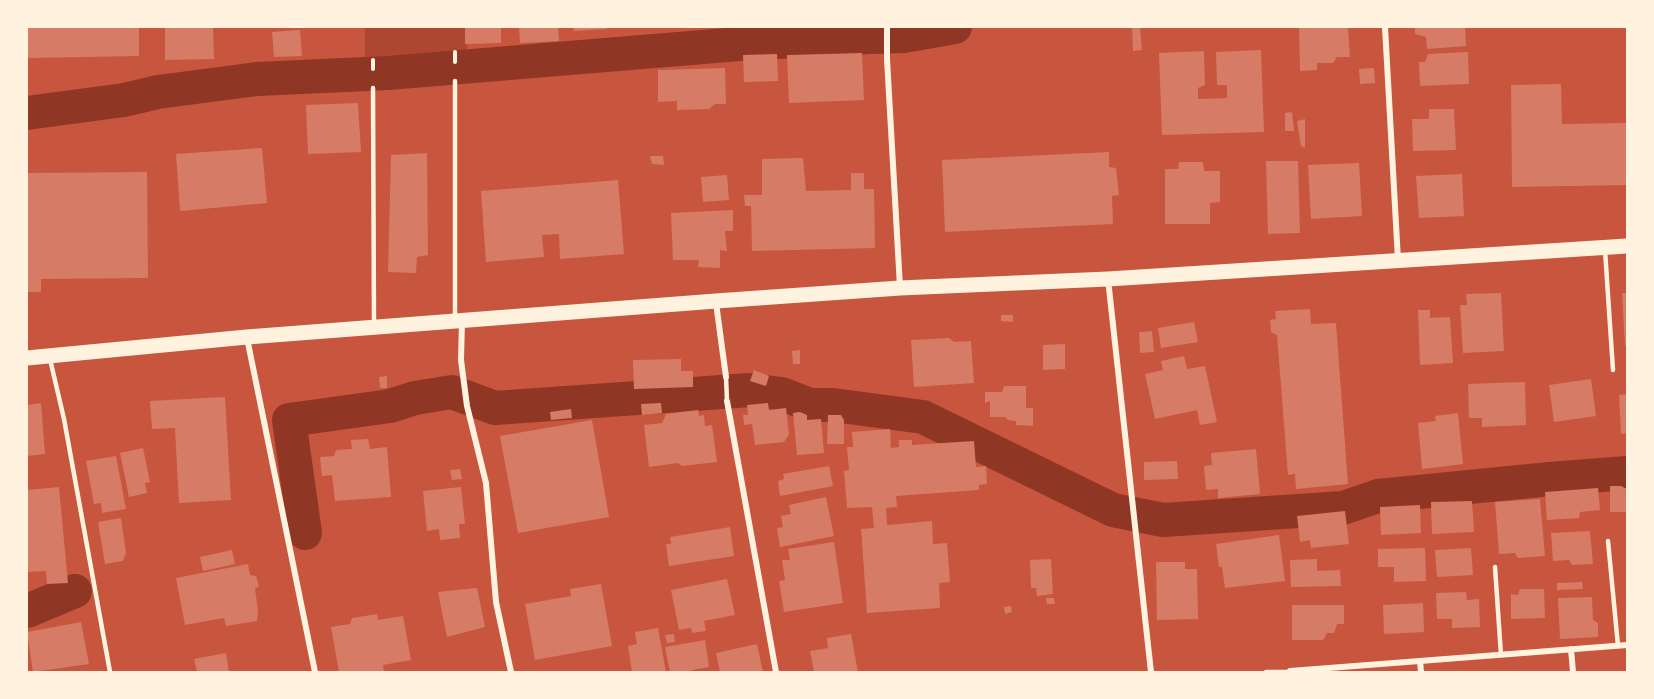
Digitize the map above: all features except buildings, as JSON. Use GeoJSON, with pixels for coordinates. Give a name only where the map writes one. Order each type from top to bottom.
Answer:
{"type":"FeatureCollection","features":[{"type":"Feature","properties":{"kind":"main road"},"geometry":{"type":"LineString","coordinates":[[27,358],[247,338],[900,288],[1108,279],[1627,246]]}},
{"type":"Feature","properties":{"kind":"street"},"geometry":{"type":"LineString","coordinates":[[886,27],[900,288]]}},
{"type":"Feature","properties":{"kind":"street"},"geometry":{"type":"LineString","coordinates":[[1385,27],[1398,260]]}},
{"type":"Feature","properties":{"kind":"street"},"geometry":{"type":"LineString","coordinates":[[1108,279],[1151,672]]}},
{"type":"Feature","properties":{"kind":"street"},"geometry":{"type":"LineString","coordinates":[[716,301],[726,377]]}},
{"type":"Feature","properties":{"kind":"street"},"geometry":{"type":"LineString","coordinates":[[459,322],[467,406],[486,483],[496,602],[511,672]]}},
{"type":"Feature","properties":{"kind":"street"},"geometry":{"type":"LineString","coordinates":[[247,338],[315,672]]}},
{"type":"Feature","properties":{"kind":"street"},"geometry":{"type":"LineString","coordinates":[[727,401],[776,672]]}},
{"type":"Feature","properties":{"kind":"street"},"geometry":{"type":"LineString","coordinates":[[1290,672],[1627,645]]}},
{"type":"Feature","properties":{"kind":"street"},"geometry":{"type":"LineString","coordinates":[[1570,649],[1573,672]]}},
{"type":"Feature","properties":{"kind":"street"},"geometry":{"type":"LineString","coordinates":[[1420,661],[1421,672]]}},
{"type":"Feature","properties":{"kind":"lane"},"geometry":{"type":"LineString","coordinates":[[455,81],[459,322]]}},
{"type":"Feature","properties":{"kind":"lane"},"geometry":{"type":"LineString","coordinates":[[373,88],[374,328]]}},
{"type":"Feature","properties":{"kind":"lane"},"geometry":{"type":"LineString","coordinates":[[1605,247],[1613,370]]}},
{"type":"Feature","properties":{"kind":"lane"},"geometry":{"type":"LineString","coordinates":[[50,356],[64,420],[110,672]]}},
{"type":"Feature","properties":{"kind":"lane"},"geometry":{"type":"LineString","coordinates":[[726,377],[727,401]]}},
{"type":"Feature","properties":{"kind":"lane"},"geometry":{"type":"LineString","coordinates":[[1608,541],[1618,646]]}},
{"type":"Feature","properties":{"kind":"lane"},"geometry":{"type":"LineString","coordinates":[[1495,567],[1501,655]]}},
{"type":"Feature","properties":{"kind":"lane"},"geometry":{"type":"LineString","coordinates":[[1266,672],[1290,672]]}},
{"type":"Feature","properties":{"kind":"shaded area"},"geometry":{"type":"Polygon","coordinates":[[[365,27],[467,27],[467,51],[365,61],[365,27]]]}},
{"type":"Feature","properties":{"kind":"waterway"},"geometry":{"type":"LineString","coordinates":[[27,113],[257,79],[388,73],[739,44],[904,36],[955,27]]}},
{"type":"Feature","properties":{"kind":"waterway"},"geometry":{"type":"LineString","coordinates":[[305,533],[289,420],[390,406],[415,398],[452,392],[495,408],[750,390],[782,394],[810,405],[833,405],[923,417],[1113,510],[1163,520],[1343,508],[1378,496],[1627,473]]}},
{"type":"Feature","properties":{"kind":"waterway"},"geometry":{"type":"LineString","coordinates":[[27,611],[75,591]]}}]}
